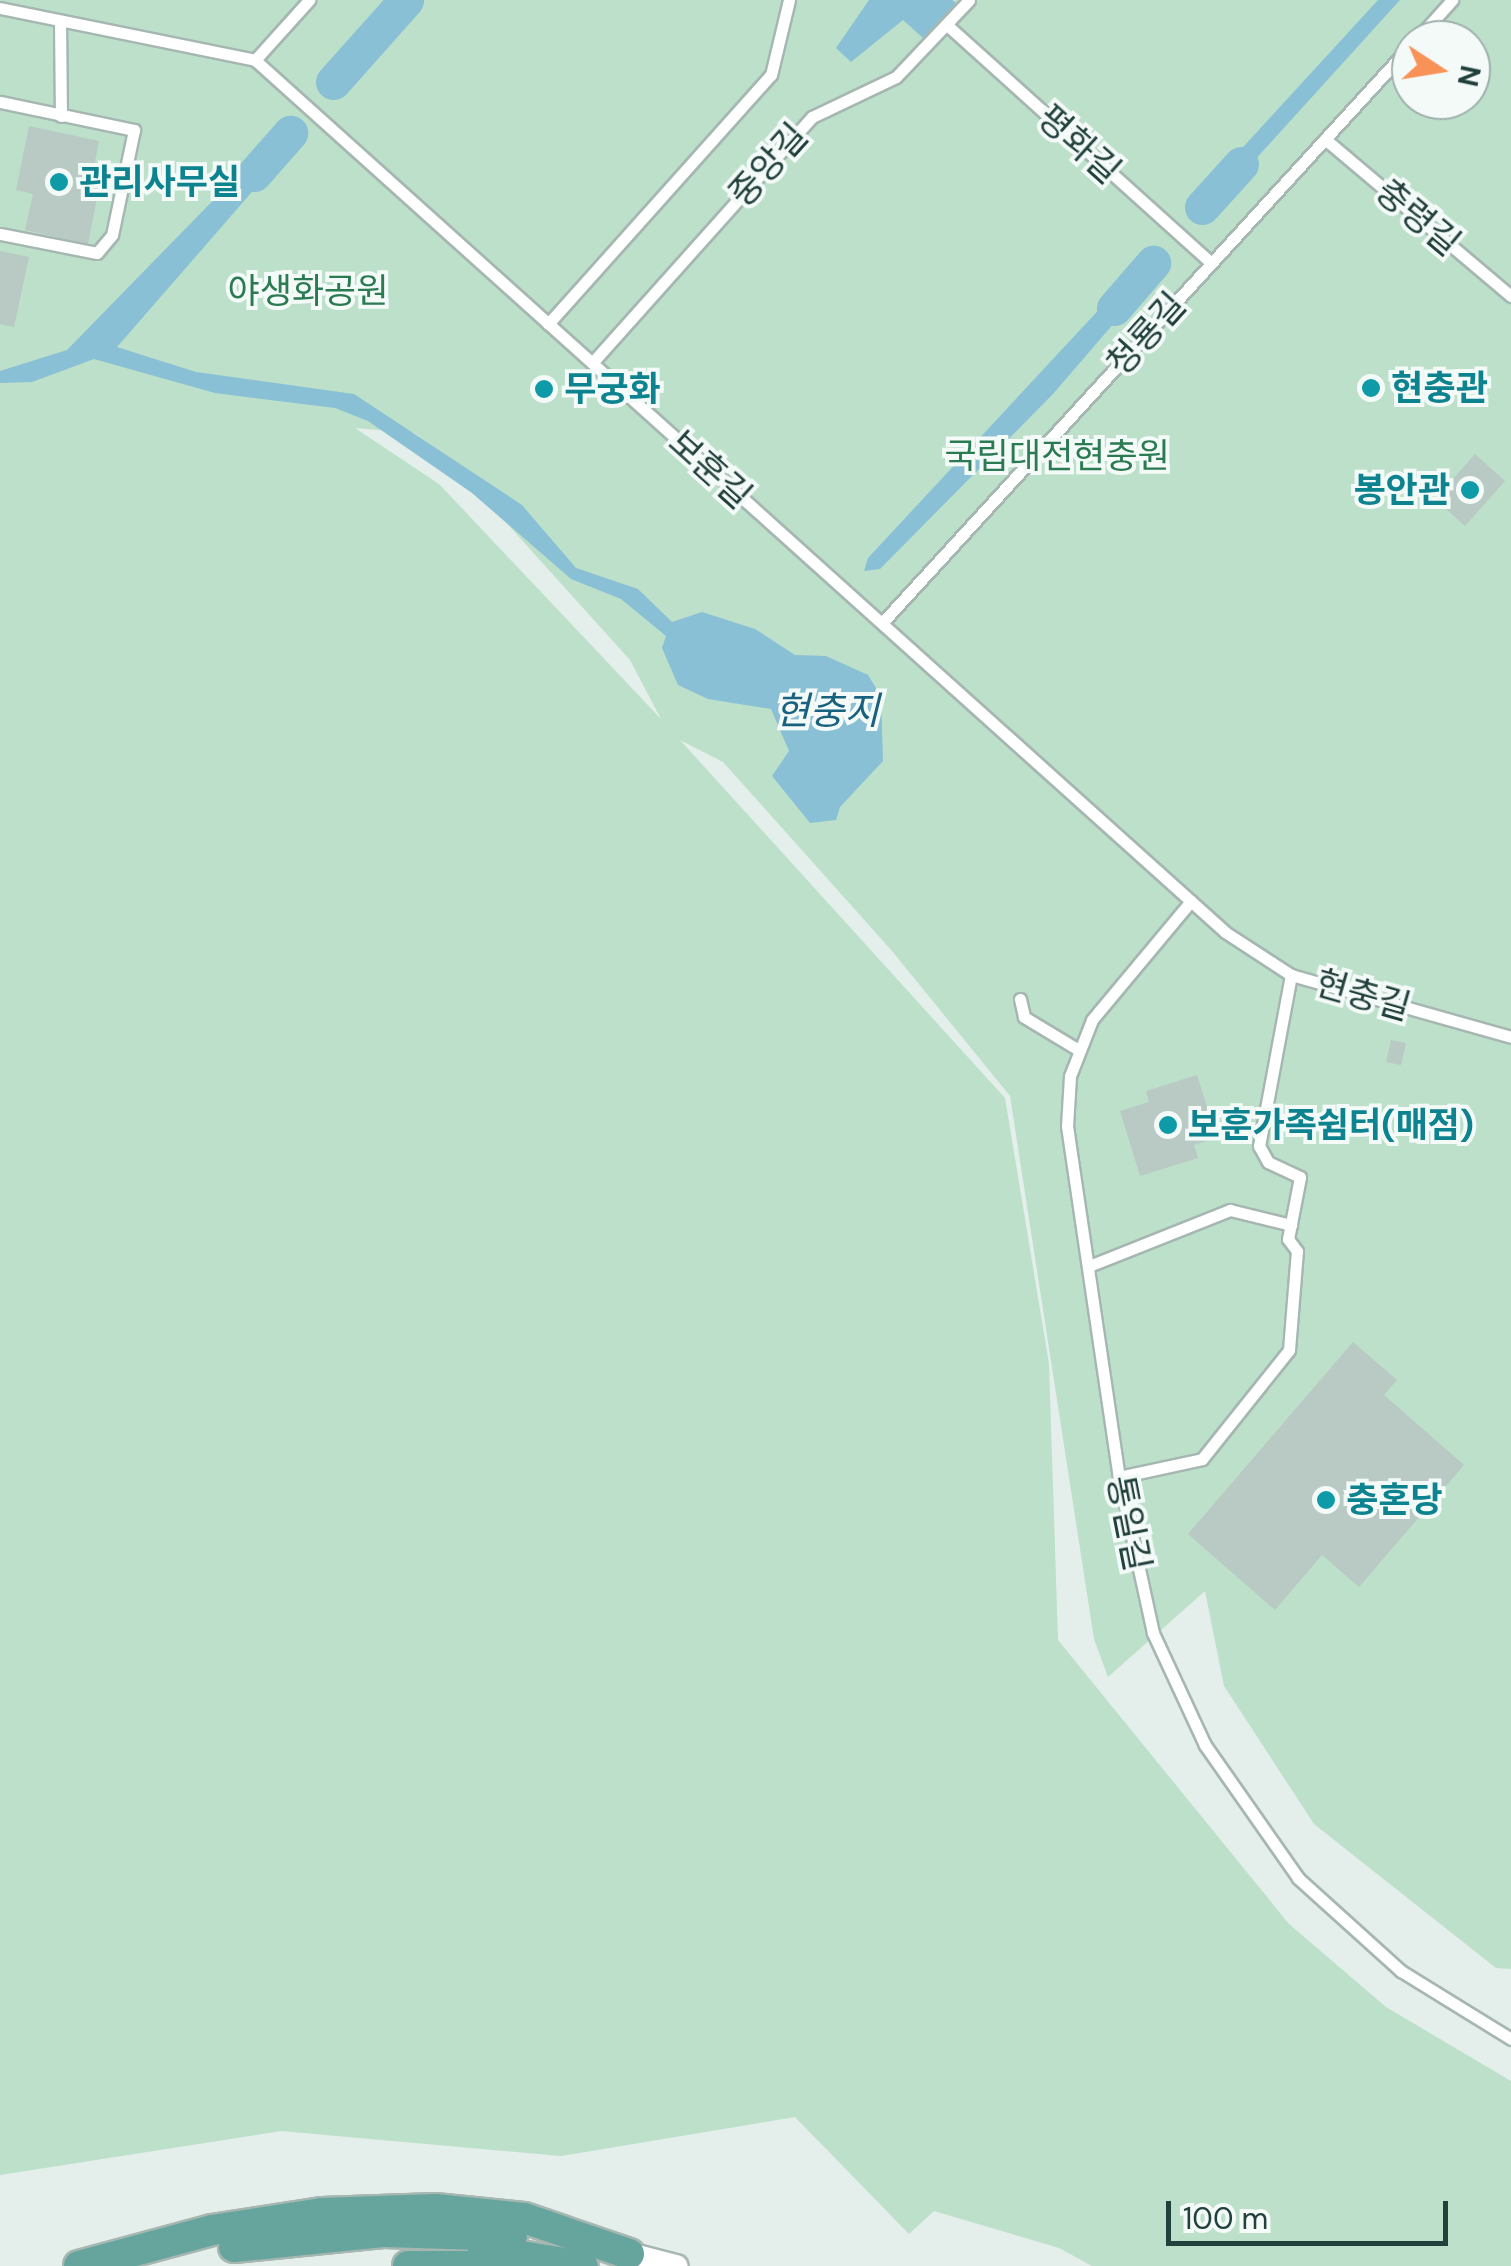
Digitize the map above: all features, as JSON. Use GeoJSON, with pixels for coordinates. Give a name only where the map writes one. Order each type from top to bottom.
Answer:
{"type":"FeatureCollection","features":[{"type":"Feature","properties":{"kind":"main road"},"geometry":{"type":"LineString","coordinates":[[79,2266],[212,2230],[322,2214],[435,2209],[524,2218],[629,2254]]}},
{"type":"Feature","properties":{"kind":"main road"},"geometry":{"type":"LineString","coordinates":[[147,2266],[235,2247],[385,2232],[516,2236],[629,2254]]}},
{"type":"Feature","properties":{"kind":"main road"},"geometry":{"type":"LineString","coordinates":[[222,2266],[420,2244],[583,2266]]}},
{"type":"Feature","properties":{"kind":"main road"},"geometry":{"type":"LineString","coordinates":[[408,2266],[501,2266]]}},
{"type":"Feature","properties":{"kind":"street"},"geometry":{"type":"LineString","coordinates":[[629,2254],[676,2266]]}},
{"type":"Feature","properties":{"kind":"lane"},"geometry":{"type":"LineString","coordinates":[[0,8],[255,60],[309,0]]}},
{"type":"Feature","properties":{"kind":"lane","name":"중앙길"},"geometry":{"type":"LineString","coordinates":[[548,324],[771,75],[789,0]]}},
{"type":"Feature","properties":{"kind":"lane","name":"중앙길"},"geometry":{"type":"LineString","coordinates":[[592,363],[812,117],[896,76],[970,0]]}},
{"type":"Feature","properties":{"kind":"lane","name":"청룡길"},"geometry":{"type":"LineString","coordinates":[[1433,20],[1452,0]]}},
{"type":"Feature","properties":{"kind":"lane"},"geometry":{"type":"LineString","coordinates":[[60,21],[61,116]]}},
{"type":"Feature","properties":{"kind":"lane","name":"평화길"},"geometry":{"type":"LineString","coordinates":[[947,24],[1211,263]]}},
{"type":"Feature","properties":{"kind":"lane","name":"보훈길"},"geometry":{"type":"LineString","coordinates":[[255,60],[1225,932]]}},
{"type":"Feature","properties":{"kind":"lane","name":"청룡길"},"geometry":{"type":"LineString","coordinates":[[882,623],[1391,66]]}},
{"type":"Feature","properties":{"kind":"lane"},"geometry":{"type":"LineString","coordinates":[[0,102],[134,130],[112,235],[96,253],[0,234]]}},
{"type":"Feature","properties":{"kind":"lane","name":"충령길"},"geometry":{"type":"LineString","coordinates":[[1325,139],[1511,296]]}},
{"type":"Feature","properties":{"kind":"lane","name":"통일길"},"geometry":{"type":"LineString","coordinates":[[1191,901],[1092,1020],[1077,1049],[1068,1126],[1120,1477],[1153,1633],[1204,1745],[1251,1817],[1298,1878],[1401,1971],[1511,2040]]}},
{"type":"Feature","properties":{"kind":"lane","name":"현충길"},"geometry":{"type":"LineString","coordinates":[[1225,932],[1292,975],[1511,1037]]}},
{"type":"Feature","properties":{"kind":"lane"},"geometry":{"type":"LineString","coordinates":[[1120,1477],[1202,1458],[1289,1350],[1297,1250],[1288,1240],[1300,1177],[1268,1162],[1259,1146],[1292,975]]}},
{"type":"Feature","properties":{"kind":"lane"},"geometry":{"type":"LineString","coordinates":[[1020,999],[1024,1017],[1052,1040],[1077,1049]]}},
{"type":"Feature","properties":{"kind":"lane"},"geometry":{"type":"LineString","coordinates":[[1089,1266],[1230,1210],[1291,1225]]}},
{"type":"Feature","properties":{"kind":"green space"},"geometry":{"type":"Polygon","coordinates":[[[0,0],[1511,0],[1511,1969],[1496,1968],[1314,1824],[1224,1686],[1205,1591],[1108,1677],[1094,1639],[1010,1096],[892,951],[723,762],[680,740],[1005,1098],[1049,1364],[1058,1640],[1289,1924],[1386,2007],[1511,2081],[1511,2266],[1092,2266],[1059,2248],[934,2211],[909,2234],[795,2117],[561,2156],[281,2131],[0,2175],[0,0]],[[355,428],[439,484],[661,719],[630,660],[447,457],[414,433],[355,428]]]}},
{"type":"Feature","properties":{"kind":"water"},"geometry":{"type":"Polygon","coordinates":[[[393,0],[417,0],[354,71],[339,75],[341,59],[393,0]]]}},
{"type":"Feature","properties":{"kind":"water"},"geometry":{"type":"Polygon","coordinates":[[[869,0],[956,3],[923,38],[903,20],[851,62],[836,48],[869,0]]]}},
{"type":"Feature","properties":{"kind":"water"},"geometry":{"type":"Polygon","coordinates":[[[1378,0],[1400,0],[1224,194],[1211,197],[1211,182],[1378,0]]]}},
{"type":"Feature","properties":{"kind":"water","name":"현충지"},"geometry":{"type":"Polygon","coordinates":[[[273,139],[284,141],[285,154],[117,347],[196,372],[354,394],[522,505],[576,568],[638,589],[672,622],[702,612],[755,629],[795,655],[826,656],[868,675],[881,696],[883,761],[840,807],[836,820],[810,823],[772,776],[789,751],[771,709],[708,699],[678,685],[662,648],[666,636],[621,599],[571,579],[472,493],[368,421],[335,408],[215,393],[94,359],[32,382],[0,383],[0,371],[67,350],[273,139]]]}},
{"type":"Feature","properties":{"kind":"water"},"geometry":{"type":"Polygon","coordinates":[[[1133,273],[1145,273],[1146,286],[1053,394],[880,569],[864,571],[868,558],[1133,273]]]}},
{"type":"Feature","properties":{"kind":"building","name":"관리사무실"},"geometry":{"type":"Polygon","coordinates":[[[29,126],[99,141],[93,172],[102,173],[88,244],[25,230],[33,194],[16,190],[29,126]]]}},
{"type":"Feature","properties":{"kind":"building"},"geometry":{"type":"Polygon","coordinates":[[[0,251],[29,257],[14,327],[0,324],[0,251]]]}},
{"type":"Feature","properties":{"kind":"building","name":"봉안관"},"geometry":{"type":"Polygon","coordinates":[[[1475,454],[1505,481],[1465,526],[1435,499],[1475,454]]]}},
{"type":"Feature","properties":{"kind":"building"},"geometry":{"type":"Polygon","coordinates":[[[1391,1040],[1406,1043],[1401,1065],[1386,1062],[1391,1040]]]}},
{"type":"Feature","properties":{"kind":"building","name":"보훈가족쉼터(매점)"},"geometry":{"type":"Polygon","coordinates":[[[1197,1075],[1217,1138],[1194,1145],[1198,1158],[1140,1176],[1120,1111],[1149,1102],[1146,1091],[1197,1075]]]}},
{"type":"Feature","properties":{"kind":"building","name":"충혼당"},"geometry":{"type":"Polygon","coordinates":[[[1353,1342],[1397,1380],[1384,1395],[1464,1465],[1359,1587],[1322,1555],[1275,1610],[1188,1534],[1353,1342]]]}},
{"type":"Feature","properties":{"kind":"waterway"},"geometry":{"type":"LineString","coordinates":[[333,82],[406,0]]}},
{"type":"Feature","properties":{"kind":"waterway"},"geometry":{"type":"LineString","coordinates":[[254,174],[290,133]]}},
{"type":"Feature","properties":{"kind":"waterway"},"geometry":{"type":"LineString","coordinates":[[1202,207],[1241,164]]}},
{"type":"Feature","properties":{"kind":"waterway"},"geometry":{"type":"LineString","coordinates":[[1114,308],[1153,263]]}},
{"type":"Feature","properties":{"kind":"place","name":"관리사무실"},"geometry":{"type":"Point","coordinates":[59,182]}},
{"type":"Feature","properties":{"kind":"place","name":"현충관"},"geometry":{"type":"Point","coordinates":[1371,388]}},
{"type":"Feature","properties":{"kind":"place","name":"무궁화"},"geometry":{"type":"Point","coordinates":[544,389]}},
{"type":"Feature","properties":{"kind":"place","name":"봉안관"},"geometry":{"type":"Point","coordinates":[1470,490]}},
{"type":"Feature","properties":{"kind":"place","name":"보훈가족쉼터(매점)"},"geometry":{"type":"Point","coordinates":[1168,1125]}},
{"type":"Feature","properties":{"kind":"place","name":"충혼당"},"geometry":{"type":"Point","coordinates":[1326,1500]}},
{"type":"Feature","properties":{"kind":"park label","name":"야생화공원"},"geometry":{"type":"Point","coordinates":[308,291]}},
{"type":"Feature","properties":{"kind":"park label","name":"국립대전현충원"},"geometry":{"type":"Point","coordinates":[1057,456]}}]}
